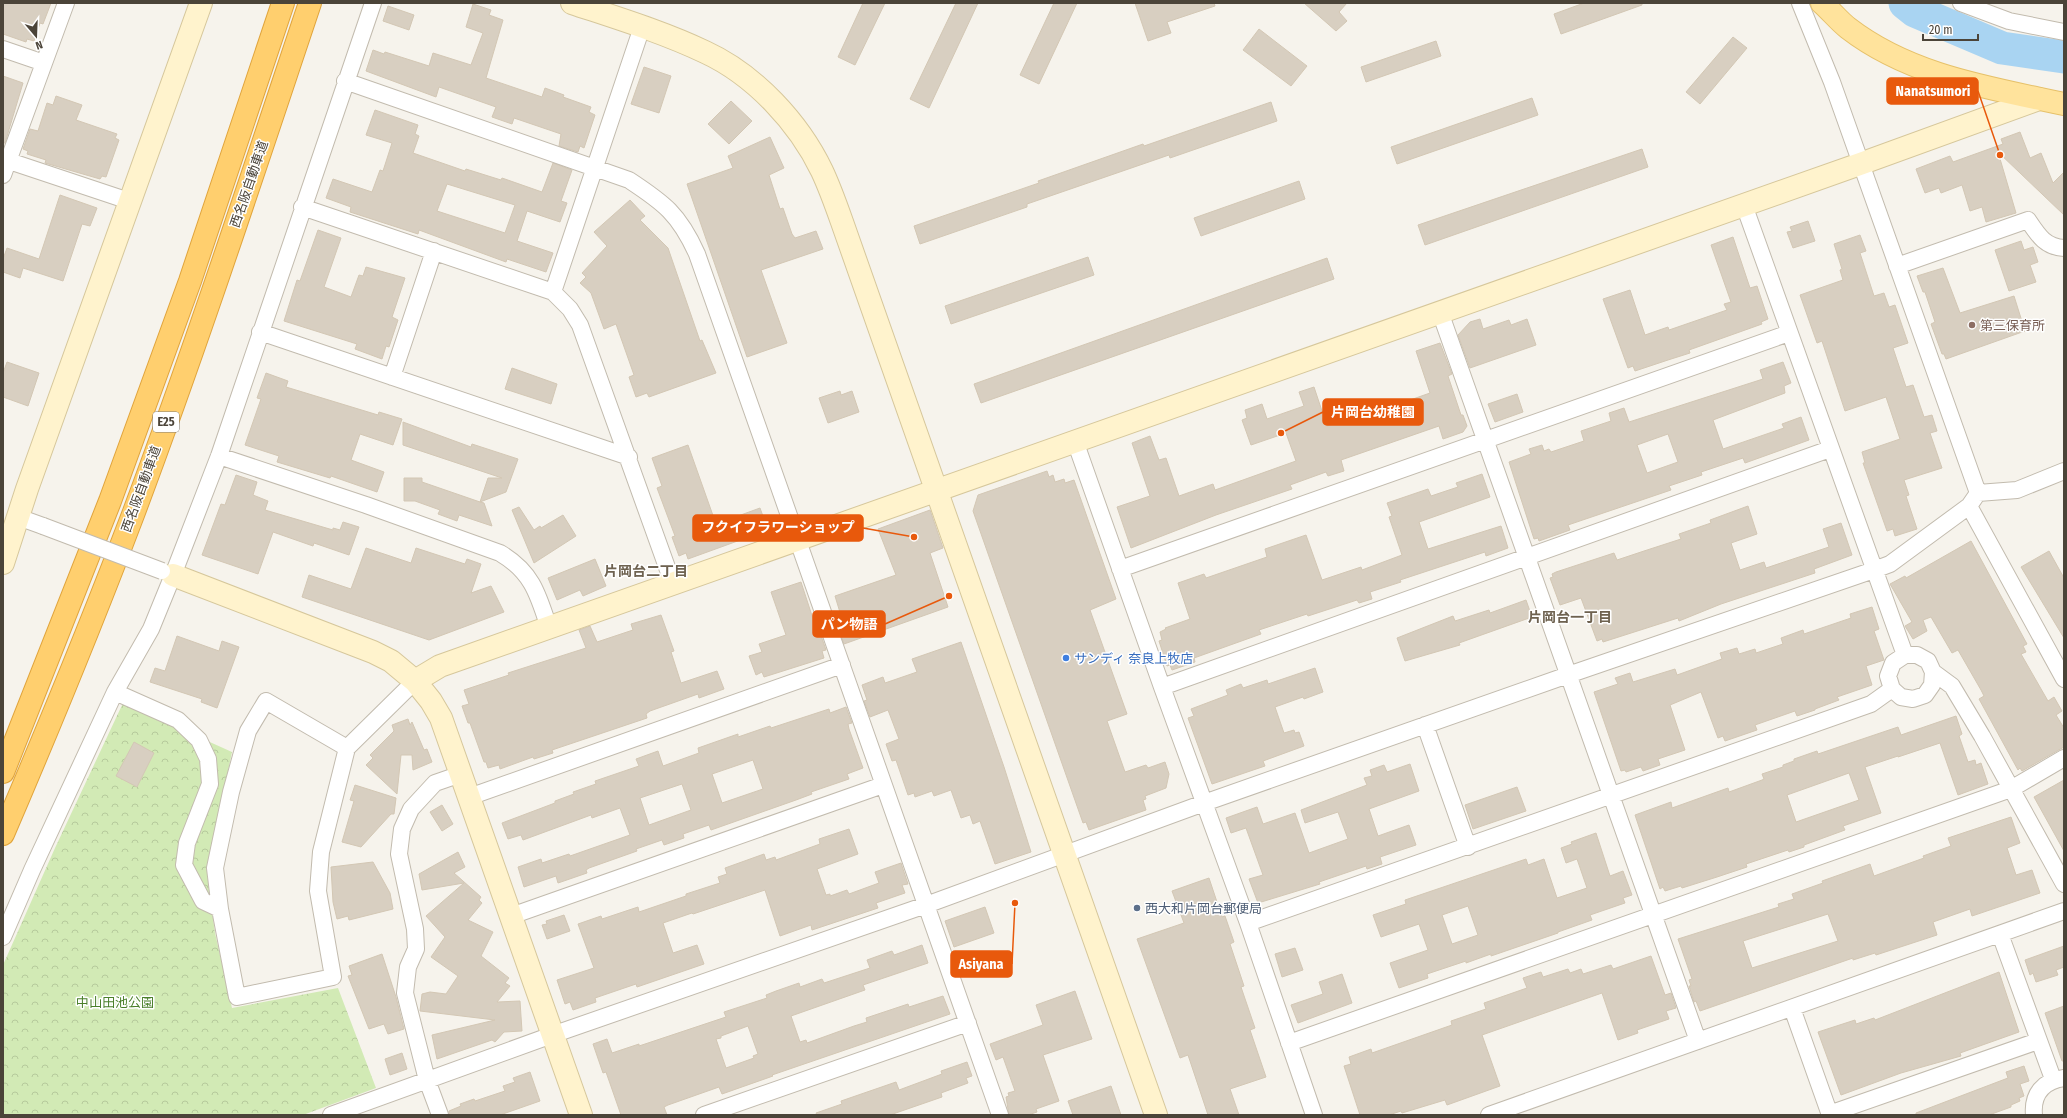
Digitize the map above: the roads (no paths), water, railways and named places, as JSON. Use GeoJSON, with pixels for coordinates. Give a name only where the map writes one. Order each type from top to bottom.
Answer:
{"type":"FeatureCollection","features":[{"type":"Feature","properties":{"kind":"highway","name":"西名阪自動車道"},"geometry":{"type":"LineString","coordinates":[[3,772],[110,501],[190,281],[283,3]]}},
{"type":"Feature","properties":{"kind":"highway","name":"西名阪自動車道"},"geometry":{"type":"LineString","coordinates":[[3,834],[32,766],[133,513],[214,289],[310,3]]}},
{"type":"Feature","properties":{"kind":"main road"},"geometry":{"type":"LineString","coordinates":[[1822,3],[1848,28],[1881,49],[1907,63],[1945,76],[2064,104]]}},
{"type":"Feature","properties":{"kind":"street"},"geometry":{"type":"LineString","coordinates":[[66,3],[5,165],[129,201]]}},
{"type":"Feature","properties":{"kind":"street"},"geometry":{"type":"LineString","coordinates":[[3,563],[11,514],[129,201],[201,3]]}},
{"type":"Feature","properties":{"kind":"street"},"geometry":{"type":"LineString","coordinates":[[3,937],[32,870],[115,692],[151,629],[167,573],[219,456],[302,207],[373,3]]}},
{"type":"Feature","properties":{"kind":"street"},"geometry":{"type":"LineString","coordinates":[[572,3],[642,27],[706,52],[730,67],[773,103],[808,146],[822,171],[833,195],[1156,1115]]}},
{"type":"Feature","properties":{"kind":"street"},"geometry":{"type":"LineString","coordinates":[[1800,3],[1832,82],[1897,266],[1974,500],[2064,679]]}},
{"type":"Feature","properties":{"kind":"street"},"geometry":{"type":"LineString","coordinates":[[1961,3],[2009,21],[2064,32]]}},
{"type":"Feature","properties":{"kind":"street"},"geometry":{"type":"LineString","coordinates":[[553,292],[642,27]]}},
{"type":"Feature","properties":{"kind":"street"},"geometry":{"type":"LineString","coordinates":[[3,49],[44,63]]}},
{"type":"Feature","properties":{"kind":"street"},"geometry":{"type":"LineString","coordinates":[[346,81],[629,180],[651,194],[674,214],[688,235],[697,254],[1000,1115]]}},
{"type":"Feature","properties":{"kind":"street"},"geometry":{"type":"LineString","coordinates":[[347,748],[266,701],[248,730],[231,792],[215,868],[220,909],[237,997],[333,977],[318,891],[320,852],[347,748],[415,681],[440,666],[1860,164],[2039,99]]}},
{"type":"Feature","properties":{"kind":"street"},"geometry":{"type":"LineString","coordinates":[[1744,205],[1830,449],[1905,655]]}},
{"type":"Feature","properties":{"kind":"street"},"geometry":{"type":"LineString","coordinates":[[302,207],[553,292],[570,309],[580,325],[629,457],[673,584]]}},
{"type":"Feature","properties":{"kind":"street"},"geometry":{"type":"LineString","coordinates":[[1897,266],[2028,220],[2043,242],[2057,248],[2064,248]]}},
{"type":"Feature","properties":{"kind":"street"},"geometry":{"type":"LineString","coordinates":[[392,377],[434,251]]}},
{"type":"Feature","properties":{"kind":"street"},"geometry":{"type":"LineString","coordinates":[[1440,312],[1698,1041]]}},
{"type":"Feature","properties":{"kind":"street"},"geometry":{"type":"LineString","coordinates":[[260,332],[629,457]]}},
{"type":"Feature","properties":{"kind":"street"},"geometry":{"type":"LineString","coordinates":[[1120,569],[1484,439],[1789,333]]}},
{"type":"Feature","properties":{"kind":"street"},"geometry":{"type":"LineString","coordinates":[[1075,441],[1162,687],[1248,923],[1314,1115]]}},
{"type":"Feature","properties":{"kind":"street"},"geometry":{"type":"LineString","coordinates":[[1162,687],[1830,449]]}},
{"type":"Feature","properties":{"kind":"street"},"geometry":{"type":"LineString","coordinates":[[219,456],[366,505],[500,553],[520,568],[528,577],[540,598],[549,628]]}},
{"type":"Feature","properties":{"kind":"street"},"geometry":{"type":"LineString","coordinates":[[331,1115],[552,1035],[926,905],[1204,803],[1568,675],[1874,570],[1890,564],[1974,500],[2017,490],[2064,471]]}},
{"type":"Feature","properties":{"kind":"street"},"geometry":{"type":"LineString","coordinates":[[11,514],[372,652],[392,662],[415,681],[431,701],[441,718],[581,1115]]}},
{"type":"Feature","properties":{"kind":"street"},"geometry":{"type":"LineString","coordinates":[[1933,672],[1932,685],[1925,695],[1913,699],[1901,697],[1892,689],[1888,676],[1893,663],[1905,655],[1917,655],[1928,662],[1933,672],[1952,686],[2064,884]]}},
{"type":"Feature","properties":{"kind":"street"},"geometry":{"type":"LineString","coordinates":[[469,797],[842,665]]}},
{"type":"Feature","properties":{"kind":"street"},"geometry":{"type":"LineString","coordinates":[[1248,923],[1468,847],[1871,704],[1892,689]]}},
{"type":"Feature","properties":{"kind":"street"},"geometry":{"type":"LineString","coordinates":[[115,692],[178,720],[199,740],[205,752],[208,759],[210,784],[187,843],[184,865],[203,901],[220,909]]}},
{"type":"Feature","properties":{"kind":"street"},"geometry":{"type":"LineString","coordinates":[[1426,725],[1468,847]]}},
{"type":"Feature","properties":{"kind":"street"},"geometry":{"type":"LineString","coordinates":[[1289,1043],[2011,789],[2064,758]]}},
{"type":"Feature","properties":{"kind":"street"},"geometry":{"type":"LineString","coordinates":[[440,1115],[427,1080],[405,993],[408,967],[416,948],[415,929],[399,854],[402,829],[411,809],[435,783],[460,774]]}},
{"type":"Feature","properties":{"kind":"street"},"geometry":{"type":"LineString","coordinates":[[511,916],[884,785]]}},
{"type":"Feature","properties":{"kind":"street"},"geometry":{"type":"LineString","coordinates":[[1489,1115],[2064,911]]}},
{"type":"Feature","properties":{"kind":"street"},"geometry":{"type":"LineString","coordinates":[[2000,934],[2038,1041],[2058,1079],[2041,1088],[2034,1100],[2034,1115]]}},
{"type":"Feature","properties":{"kind":"street"},"geometry":{"type":"LineString","coordinates":[[1792,1008],[1830,1114],[2038,1041]]}},
{"type":"Feature","properties":{"kind":"street"},"geometry":{"type":"LineString","coordinates":[[704,1115],[968,1023]]}},
{"type":"Feature","properties":{"kind":"waterway"},"geometry":{"type":"LineString","coordinates":[[1905,3],[1915,11],[2002,48],[2064,57]]}},
{"type":"Feature","properties":{"kind":"place","name":"Nanatsumori"},"geometry":{"type":"Point","coordinates":[2000,155]}},
{"type":"Feature","properties":{"kind":"place","name":"第三保育所"},"geometry":{"type":"Point","coordinates":[1972,325]}},
{"type":"Feature","properties":{"kind":"place","name":"片岡台幼稚園"},"geometry":{"type":"Point","coordinates":[1281,433]}},
{"type":"Feature","properties":{"kind":"place","name":"フクイフラワーショップ"},"geometry":{"type":"Point","coordinates":[914,537]}},
{"type":"Feature","properties":{"kind":"place","name":"パン物語"},"geometry":{"type":"Point","coordinates":[949,596]}},
{"type":"Feature","properties":{"kind":"place","name":"サンディ 奈良上牧店"},"geometry":{"type":"Point","coordinates":[1066,658]}},
{"type":"Feature","properties":{"kind":"place","name":"Asiyana"},"geometry":{"type":"Point","coordinates":[1015,903]}},
{"type":"Feature","properties":{"kind":"place","name":"西大和片岡台郵便局"},"geometry":{"type":"Point","coordinates":[1137,908]}},
{"type":"Feature","properties":{"kind":"district","name":"片岡台二丁目"},"geometry":{"type":"Point","coordinates":[646,571]}},
{"type":"Feature","properties":{"kind":"district","name":"片岡台一丁目"},"geometry":{"type":"Point","coordinates":[1570,617]}},
{"type":"Feature","properties":{"kind":"park label","name":"中山田池公園"},"geometry":{"type":"Point","coordinates":[115,1002]}}]}
